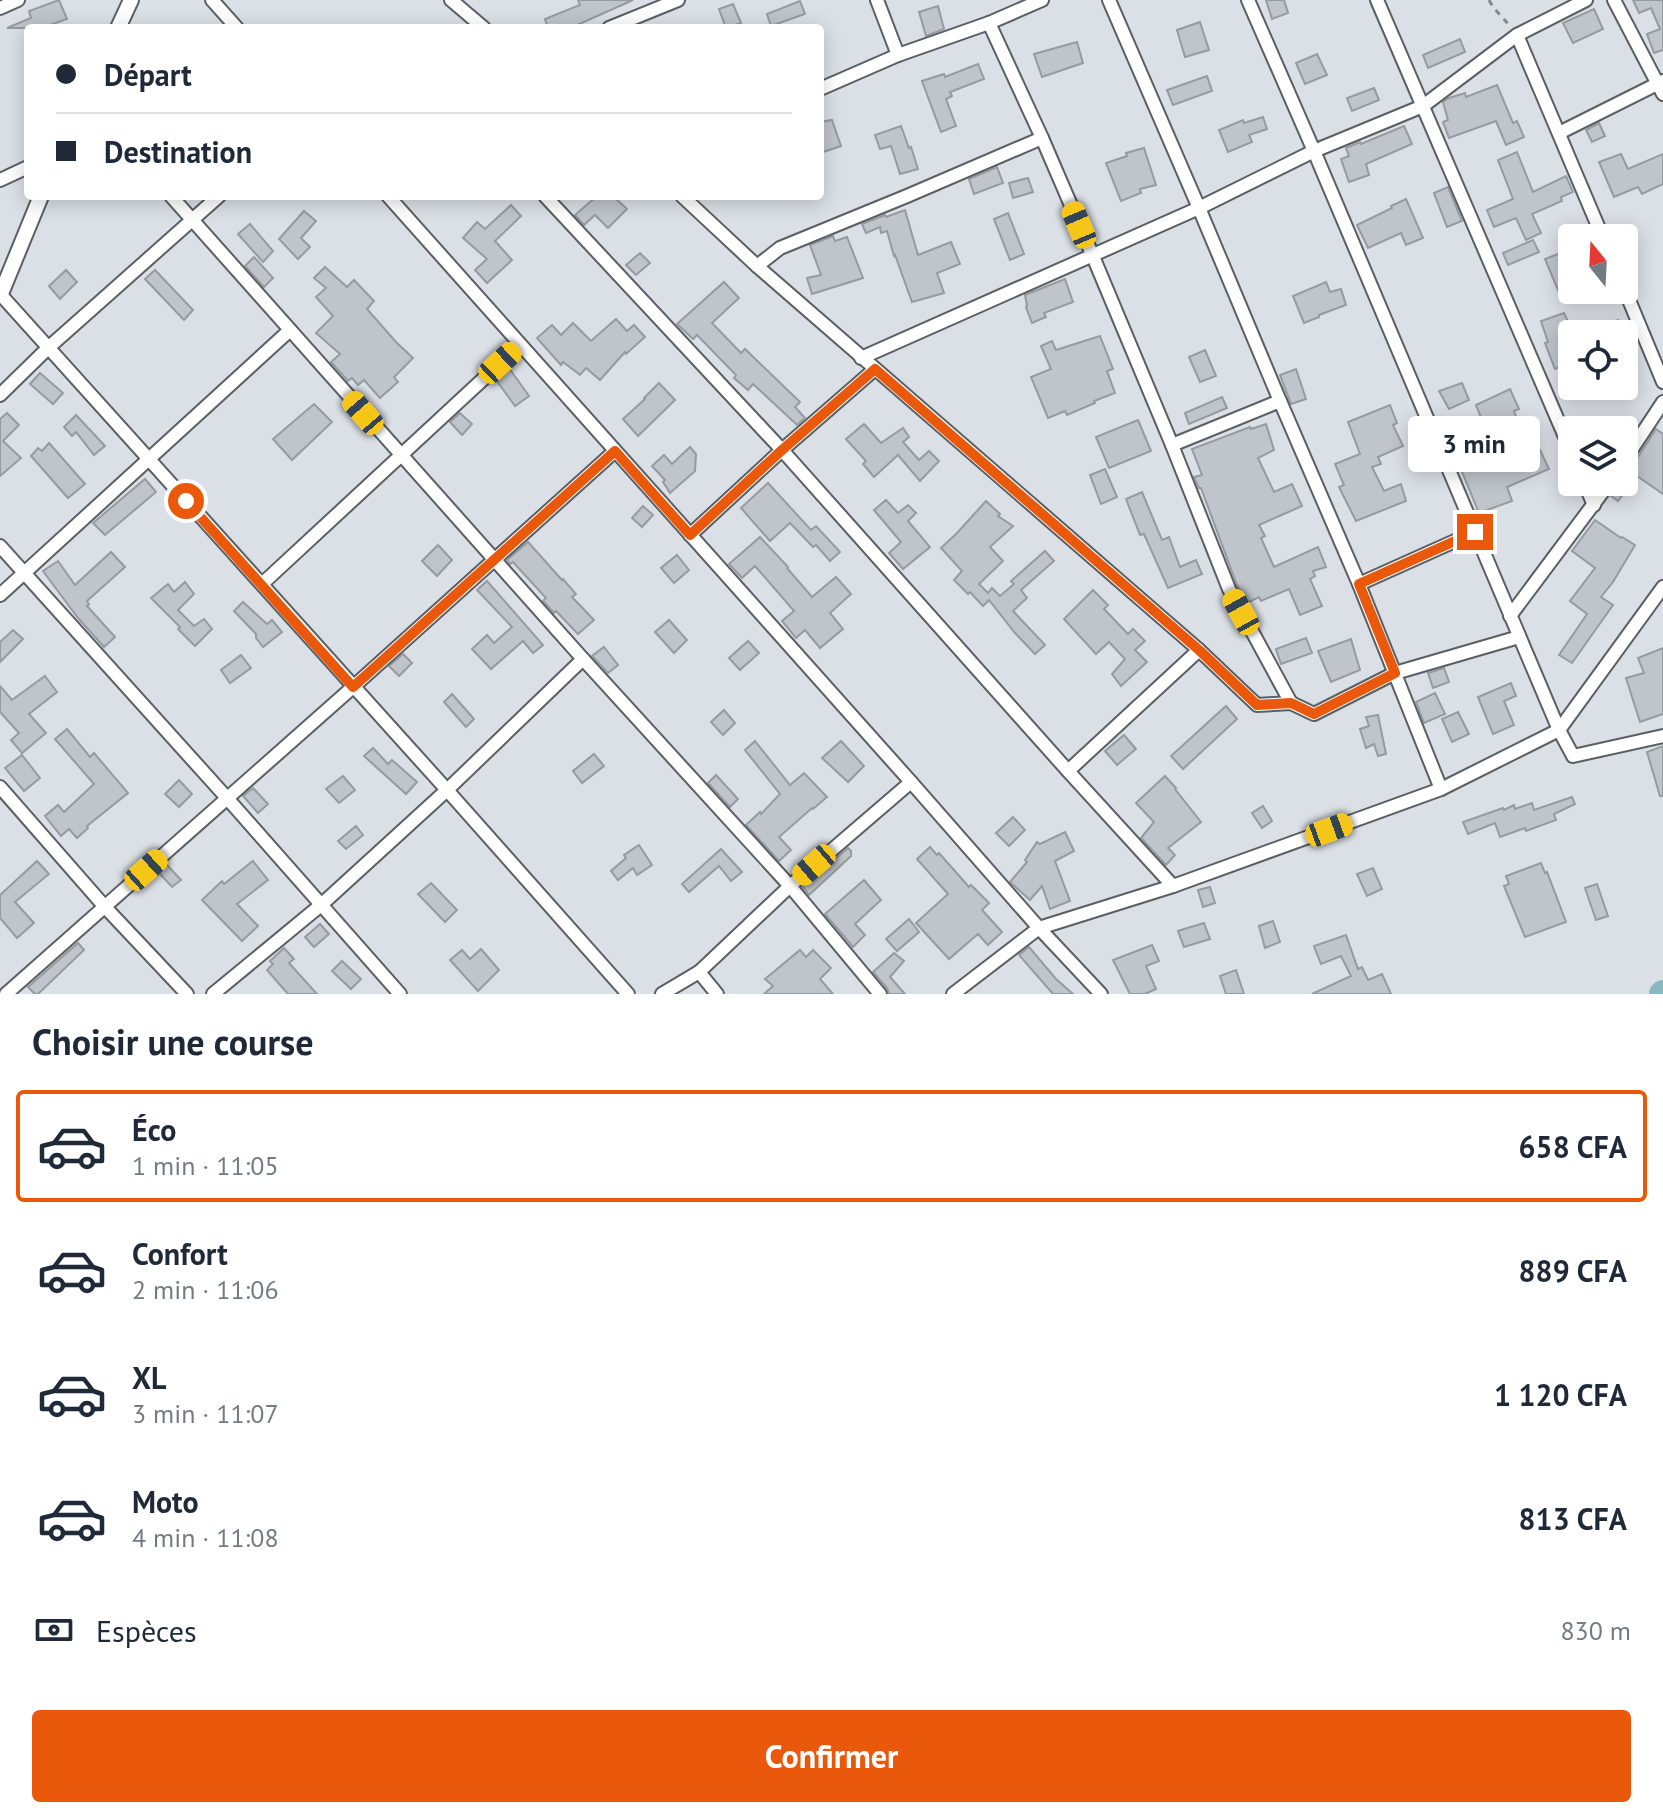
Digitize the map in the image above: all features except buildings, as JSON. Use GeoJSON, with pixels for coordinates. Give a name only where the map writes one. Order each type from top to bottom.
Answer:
{"type":"FeatureCollection","features":[{"type":"Feature","properties":{"kind":"street"},"geometry":{"type":"LineString","coordinates":[[0,8],[18,0]]}},
{"type":"Feature","properties":{"kind":"street"},"geometry":{"type":"LineString","coordinates":[[120,24],[131,0]]}},
{"type":"Feature","properties":{"kind":"street"},"geometry":{"type":"LineString","coordinates":[[212,0],[233,24]]}},
{"type":"Feature","properties":{"kind":"street"},"geometry":{"type":"LineString","coordinates":[[451,0],[479,24]]}},
{"type":"Feature","properties":{"kind":"street"},"geometry":{"type":"LineString","coordinates":[[619,24],[678,0]]}},
{"type":"Feature","properties":{"kind":"street"},"geometry":{"type":"LineString","coordinates":[[877,0],[898,55]]}},
{"type":"Feature","properties":{"kind":"street"},"geometry":{"type":"LineString","coordinates":[[824,87],[898,55],[989,23],[1042,0]]}},
{"type":"Feature","properties":{"kind":"street"},"geometry":{"type":"LineString","coordinates":[[1109,0],[1359,584],[1441,789]]}},
{"type":"Feature","properties":{"kind":"street"},"geometry":{"type":"LineString","coordinates":[[1248,0],[1519,637],[1573,756],[1663,736]]}},
{"type":"Feature","properties":{"kind":"street"},"geometry":{"type":"LineString","coordinates":[[1377,0],[1558,420]]}},
{"type":"Feature","properties":{"kind":"street"},"geometry":{"type":"LineString","coordinates":[[861,358],[1199,208],[1314,151],[1423,106],[1517,35],[1586,0]]}},
{"type":"Feature","properties":{"kind":"street"},"geometry":{"type":"LineString","coordinates":[[1559,133],[1661,86],[1614,0]]}},
{"type":"Feature","properties":{"kind":"street"},"geometry":{"type":"LineString","coordinates":[[989,23],[1092,254],[1229,589],[1291,703]]}},
{"type":"Feature","properties":{"kind":"street"},"geometry":{"type":"LineString","coordinates":[[1517,35],[1597,224]]}},
{"type":"Feature","properties":{"kind":"street"},"geometry":{"type":"LineString","coordinates":[[757,266],[780,248],[1042,138]]}},
{"type":"Feature","properties":{"kind":"street"},"geometry":{"type":"LineString","coordinates":[[0,180],[24,169]]}},
{"type":"Feature","properties":{"kind":"street"},"geometry":{"type":"LineString","coordinates":[[39,200],[0,296],[628,994]]}},
{"type":"Feature","properties":{"kind":"street"},"geometry":{"type":"LineString","coordinates":[[175,200],[400,455],[790,886],[880,994]]}},
{"type":"Feature","properties":{"kind":"street"},"geometry":{"type":"LineString","coordinates":[[0,395],[48,348],[214,200]]}},
{"type":"Feature","properties":{"kind":"street"},"geometry":{"type":"LineString","coordinates":[[392,200],[1101,994]]}},
{"type":"Feature","properties":{"kind":"street"},"geometry":{"type":"LineString","coordinates":[[549,200],[782,450],[1173,886]]}},
{"type":"Feature","properties":{"kind":"street"},"geometry":{"type":"LineString","coordinates":[[686,200],[861,358],[1199,650],[1257,705],[1291,703],[1314,714],[1395,673],[1519,637]]}},
{"type":"Feature","properties":{"kind":"street"},"geometry":{"type":"LineString","coordinates":[[1631,304],[1663,382]]}},
{"type":"Feature","properties":{"kind":"street"},"geometry":{"type":"LineString","coordinates":[[0,595],[290,330]]}},
{"type":"Feature","properties":{"kind":"street"},"geometry":{"type":"LineString","coordinates":[[262,584],[520,345]]}},
{"type":"Feature","properties":{"kind":"street"},"geometry":{"type":"LineString","coordinates":[[690,535],[875,369]]}},
{"type":"Feature","properties":{"kind":"street"},"geometry":{"type":"LineString","coordinates":[[1172,445],[1280,401]]}},
{"type":"Feature","properties":{"kind":"street"},"geometry":{"type":"LineString","coordinates":[[1638,440],[1663,402]]}},
{"type":"Feature","properties":{"kind":"street"},"geometry":{"type":"LineString","coordinates":[[6,994],[615,451]]}},
{"type":"Feature","properties":{"kind":"street"},"geometry":{"type":"LineString","coordinates":[[1590,496],[1594,505]]}},
{"type":"Feature","properties":{"kind":"street"},"geometry":{"type":"LineString","coordinates":[[1510,616],[1600,496]]}},
{"type":"Feature","properties":{"kind":"street"},"geometry":{"type":"LineString","coordinates":[[1359,584],[1475,532]]}},
{"type":"Feature","properties":{"kind":"street"},"geometry":{"type":"LineString","coordinates":[[0,546],[400,994]]}},
{"type":"Feature","properties":{"kind":"street"},"geometry":{"type":"LineString","coordinates":[[953,994],[1039,928],[1173,886],[1441,789],[1559,730],[1663,587]]}},
{"type":"Feature","properties":{"kind":"street"},"geometry":{"type":"LineString","coordinates":[[1068,771],[1199,650]]}},
{"type":"Feature","properties":{"kind":"street"},"geometry":{"type":"LineString","coordinates":[[213,994],[321,905],[447,790],[583,659]]}},
{"type":"Feature","properties":{"kind":"street"},"geometry":{"type":"LineString","coordinates":[[662,994],[699,972],[790,886],[911,782]]}},
{"type":"Feature","properties":{"kind":"street"},"geometry":{"type":"LineString","coordinates":[[0,787],[105,907],[187,994]]}},
{"type":"Feature","properties":{"kind":"street"},"geometry":{"type":"LineString","coordinates":[[699,972],[717,994]]}},
{"type":"Feature","properties":{"kind":"path"},"geometry":{"type":"LineString","coordinates":[[1489,0],[1517,35]]}},
{"type":"Feature","properties":{"kind":"route"},"geometry":{"type":"LineString","coordinates":[[186,501],[353,687],[615,451],[690,535],[875,369],[1199,650],[1257,705],[1291,703],[1314,714],[1395,673],[1359,584],[1475,532]]}}]}
